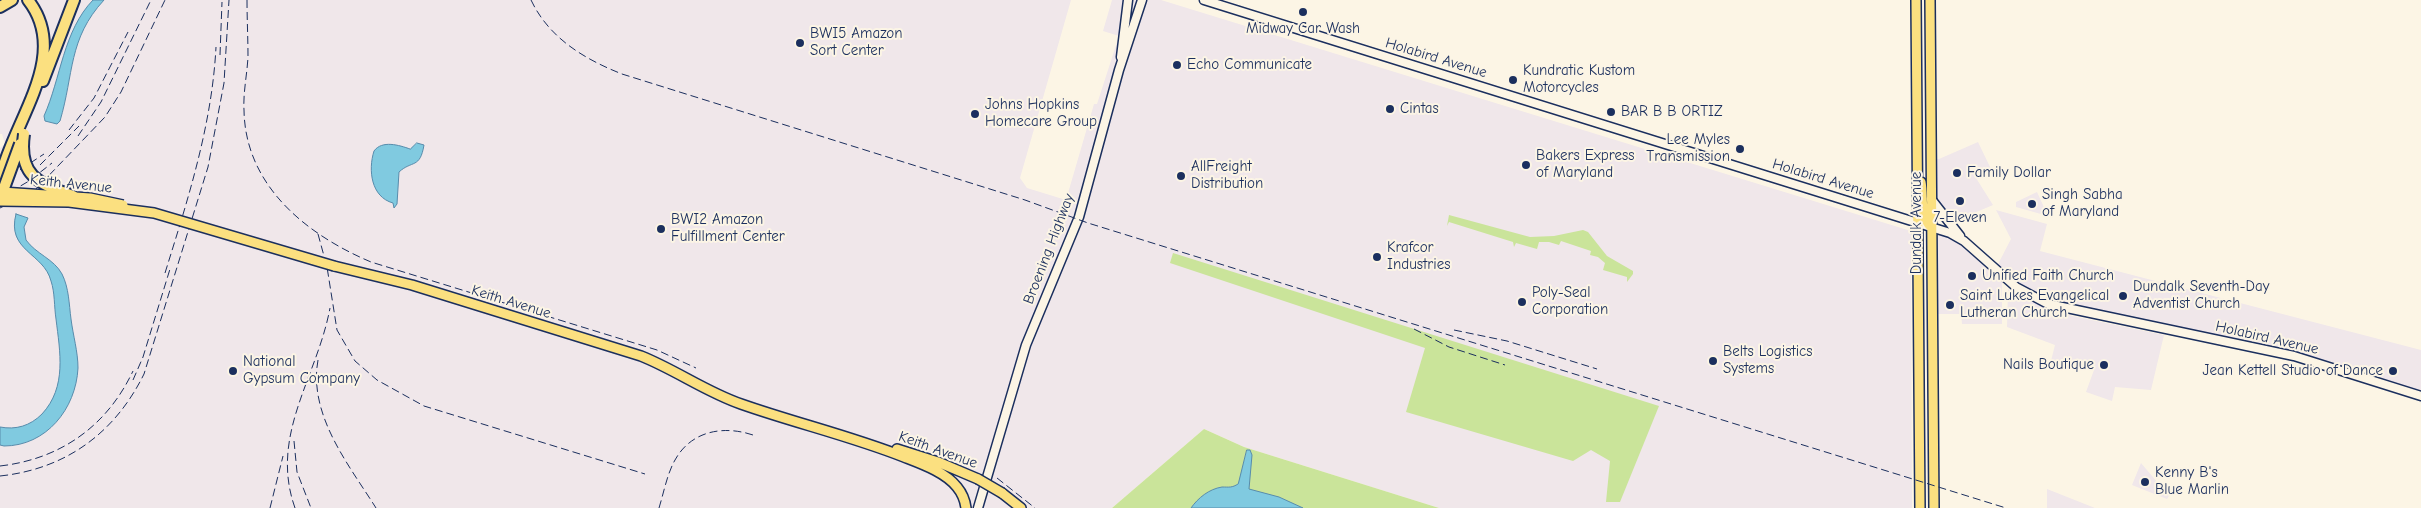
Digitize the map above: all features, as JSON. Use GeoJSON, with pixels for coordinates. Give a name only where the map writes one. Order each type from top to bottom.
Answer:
{"type":"FeatureCollection","features":[{"type":"Feature","properties":{"kind":"highway"},"geometry":{"type":"LineString","coordinates":[[0,7],[12,0]]}},
{"type":"Feature","properties":{"kind":"highway"},"geometry":{"type":"LineString","coordinates":[[0,179],[38,79],[43,59],[44,38],[42,28],[34,8],[28,0]]}},
{"type":"Feature","properties":{"kind":"highway"},"geometry":{"type":"LineString","coordinates":[[48,69],[66,0]]}},
{"type":"Feature","properties":{"kind":"highway"},"geometry":{"type":"LineString","coordinates":[[1,196],[74,0]]}},
{"type":"Feature","properties":{"kind":"highway"},"geometry":{"type":"LineString","coordinates":[[24,134],[22,156],[28,171],[42,184],[73,196]]}},
{"type":"Feature","properties":{"kind":"highway"},"geometry":{"type":"LineString","coordinates":[[0,167],[8,154]]}},
{"type":"Feature","properties":{"kind":"main road"},"geometry":{"type":"LineString","coordinates":[[1119,70],[1128,0]]}},
{"type":"Feature","properties":{"kind":"main road","name":"Broening Highway"},"geometry":{"type":"LineString","coordinates":[[978,508],[1026,345],[1079,217],[1119,70],[1142,0]]}},
{"type":"Feature","properties":{"kind":"main road","name":"Holabird Avenue"},"geometry":{"type":"LineString","coordinates":[[1204,0],[1950,233],[1964,242],[2016,287],[2048,304],[2294,356],[2421,396]]}},
{"type":"Feature","properties":{"kind":"main road","name":"Dundalk Avenue"},"geometry":{"type":"LineString","coordinates":[[1916,0],[1920,508]]}},
{"type":"Feature","properties":{"kind":"main road","name":"Dundalk Avenue"},"geometry":{"type":"LineString","coordinates":[[1930,0],[1934,508]]}},
{"type":"Feature","properties":{"kind":"main road"},"geometry":{"type":"LineString","coordinates":[[1916,148],[1922,189],[1923,212],[1926,222],[1931,227]]}},
{"type":"Feature","properties":{"kind":"main road","name":"Keith Avenue"},"geometry":{"type":"LineString","coordinates":[[1,196],[73,196],[110,201],[279,251],[452,298],[641,356],[671,369],[708,390],[741,404],[930,459],[978,479],[1002,493],[1016,506]]}},
{"type":"Feature","properties":{"kind":"main road","name":"Keith Avenue"},"geometry":{"type":"LineString","coordinates":[[1,196],[138,210]]}},
{"type":"Feature","properties":{"kind":"main road"},"geometry":{"type":"LineString","coordinates":[[1931,199],[1964,242]]}},
{"type":"Feature","properties":{"kind":"main road","name":"Keith Avenue"},"geometry":{"type":"LineString","coordinates":[[868,442],[923,465],[951,481],[961,493],[966,508]]}},
{"type":"Feature","properties":{"kind":"shaded area"},"geometry":{"type":"Polygon","coordinates":[[[0,0],[1071,0],[1020,178],[1027,188],[1066,200],[1094,104],[1097,104],[1119,36],[1103,31],[1112,0],[1161,0],[1911,231],[1912,508],[1439,508],[1244,447],[1204,429],[1112,508],[0,508],[0,148],[5,144],[2,134],[0,134],[0,0]]]}},
{"type":"Feature","properties":{"kind":"shaded area"},"geometry":{"type":"Polygon","coordinates":[[[1978,142],[1991,169],[1976,178],[1993,205],[1953,222],[1934,201],[1934,159],[1939,159],[1978,142]]]}},
{"type":"Feature","properties":{"kind":"shaded area"},"geometry":{"type":"Polygon","coordinates":[[[2037,192],[2048,216],[2016,207],[2016,202],[2037,192]]]}},
{"type":"Feature","properties":{"kind":"shaded area"},"geometry":{"type":"Polygon","coordinates":[[[1996,210],[2047,224],[2040,251],[2421,350],[2421,391],[2332,362],[2050,300],[2024,287],[1997,266],[2011,239],[1996,210]]]}},
{"type":"Feature","properties":{"kind":"shaded area"},"geometry":{"type":"Polygon","coordinates":[[[1935,231],[1956,241],[2002,281],[2002,324],[1962,324],[1961,314],[1938,314],[1935,231]]]}},
{"type":"Feature","properties":{"kind":"shaded area"},"geometry":{"type":"Polygon","coordinates":[[[2008,289],[2047,308],[2072,316],[2164,335],[2151,390],[2115,387],[2112,401],[2086,392],[2094,370],[2051,361],[2055,345],[2007,327],[2008,289]]]}},
{"type":"Feature","properties":{"kind":"shaded area"},"geometry":{"type":"Polygon","coordinates":[[[2141,463],[2169,496],[2167,499],[2132,485],[2141,463]]]}},
{"type":"Feature","properties":{"kind":"shaded area"},"geometry":{"type":"Polygon","coordinates":[[[2047,489],[2095,508],[2047,508],[2047,489]]]}},
{"type":"Feature","properties":{"kind":"green space"},"geometry":{"type":"Polygon","coordinates":[[[1449,215],[1530,237],[1554,236],[1583,230],[1588,232],[1607,256],[1633,271],[1633,274],[1627,282],[1627,277],[1603,270],[1605,263],[1598,257],[1590,255],[1591,251],[1561,241],[1559,245],[1539,242],[1537,249],[1516,243],[1514,247],[1513,242],[1449,222],[1447,226],[1449,215]]]}},
{"type":"Feature","properties":{"kind":"green space"},"geometry":{"type":"Polygon","coordinates":[[[1173,253],[1659,406],[1620,502],[1606,502],[1610,461],[1591,450],[1573,461],[1406,412],[1425,348],[1170,263],[1173,253]]]}},
{"type":"Feature","properties":{"kind":"green space"},"geometry":{"type":"Polygon","coordinates":[[[1204,429],[1244,447],[1439,508],[1112,508],[1204,429]]]}},
{"type":"Feature","properties":{"kind":"water"},"geometry":{"type":"Polygon","coordinates":[[[93,0],[104,0],[92,14],[78,43],[60,121],[57,124],[45,121],[44,116],[69,40],[83,12],[93,0]]]}},
{"type":"Feature","properties":{"kind":"water"},"geometry":{"type":"Polygon","coordinates":[[[417,143],[424,145],[422,153],[418,161],[399,172],[397,204],[394,208],[393,203],[380,195],[373,182],[371,166],[374,151],[381,145],[386,144],[410,149],[417,143]]]}},
{"type":"Feature","properties":{"kind":"water"},"geometry":{"type":"Polygon","coordinates":[[[16,214],[28,218],[24,227],[26,240],[54,264],[62,274],[68,296],[78,368],[76,383],[71,397],[65,411],[56,422],[33,440],[4,446],[0,445],[0,427],[12,428],[22,426],[33,422],[42,414],[50,404],[55,392],[60,369],[54,295],[51,281],[41,264],[27,251],[16,236],[14,226],[16,214]]]}},
{"type":"Feature","properties":{"kind":"water"},"geometry":{"type":"Polygon","coordinates":[[[1247,450],[1250,450],[1252,455],[1249,489],[1279,497],[1303,508],[1191,508],[1200,497],[1208,492],[1217,488],[1232,487],[1238,484],[1247,450]]]}},
{"type":"Feature","properties":{"kind":"railway"},"geometry":{"type":"LineString","coordinates":[[78,136],[101,102],[151,0]]}},
{"type":"Feature","properties":{"kind":"railway"},"geometry":{"type":"LineString","coordinates":[[0,208],[34,191],[105,117],[121,92],[165,0]]}},
{"type":"Feature","properties":{"kind":"railway"},"geometry":{"type":"LineString","coordinates":[[0,476],[24,472],[46,465],[67,456],[86,444],[119,414],[144,374],[208,167],[224,83],[229,0]]}},
{"type":"Feature","properties":{"kind":"railway"},"geometry":{"type":"LineString","coordinates":[[247,0],[248,57],[244,104],[247,137],[255,162],[268,184],[284,204],[303,222],[324,238],[371,262],[657,350],[696,368]]}},
{"type":"Feature","properties":{"kind":"railway"},"geometry":{"type":"LineString","coordinates":[[531,0],[547,25],[569,46],[594,61],[622,74],[1025,200],[1088,223],[2006,508]]}},
{"type":"Feature","properties":{"kind":"railway"},"geometry":{"type":"LineString","coordinates":[[220,55],[222,2]]}},
{"type":"Feature","properties":{"kind":"railway"},"geometry":{"type":"LineString","coordinates":[[69,130],[94,98],[128,32]]}},
{"type":"Feature","properties":{"kind":"railway"},"geometry":{"type":"LineString","coordinates":[[165,273],[198,162],[210,105],[216,47]]}},
{"type":"Feature","properties":{"kind":"railway"},"geometry":{"type":"LineString","coordinates":[[40,165],[79,126]]}},
{"type":"Feature","properties":{"kind":"railway"},"geometry":{"type":"LineString","coordinates":[[0,183],[44,154]]}},
{"type":"Feature","properties":{"kind":"railway"},"geometry":{"type":"LineString","coordinates":[[0,198],[29,181],[52,163]]}},
{"type":"Feature","properties":{"kind":"railway"},"geometry":{"type":"LineString","coordinates":[[318,234],[327,267],[337,330],[355,361],[377,380],[424,406],[645,474]]}},
{"type":"Feature","properties":{"kind":"railway"},"geometry":{"type":"LineString","coordinates":[[133,380],[143,357],[170,269]]}},
{"type":"Feature","properties":{"kind":"railway"},"geometry":{"type":"LineString","coordinates":[[295,508],[289,481],[288,456],[291,431],[324,334],[330,308]]}},
{"type":"Feature","properties":{"kind":"railway"},"geometry":{"type":"LineString","coordinates":[[1414,329],[1449,347],[1505,365]]}},
{"type":"Feature","properties":{"kind":"railway"},"geometry":{"type":"LineString","coordinates":[[1454,330],[1507,341],[1597,369]]}},
{"type":"Feature","properties":{"kind":"railway"},"geometry":{"type":"LineString","coordinates":[[318,360],[319,400],[325,420],[343,457],[376,508]]}},
{"type":"Feature","properties":{"kind":"railway"},"geometry":{"type":"LineString","coordinates":[[0,466],[43,456],[80,437],[110,408],[133,371]]}},
{"type":"Feature","properties":{"kind":"railway"},"geometry":{"type":"LineString","coordinates":[[659,508],[672,465],[690,442],[709,433],[719,431],[742,432],[753,435]]}},
{"type":"Feature","properties":{"kind":"railway"},"geometry":{"type":"LineString","coordinates":[[294,441],[297,472],[311,508]]}},
{"type":"Feature","properties":{"kind":"railway"},"geometry":{"type":"LineString","coordinates":[[270,508],[283,456]]}},
{"type":"Feature","properties":{"kind":"railway"},"geometry":{"type":"LineString","coordinates":[[997,478],[1035,508]]}},
{"type":"Feature","properties":{"kind":"place","name":"Midway Car Wash"},"geometry":{"type":"Point","coordinates":[1303,12]}},
{"type":"Feature","properties":{"kind":"place","name":"BWI5 Amazon Sort Center"},"geometry":{"type":"Point","coordinates":[800,43]}},
{"type":"Feature","properties":{"kind":"place","name":"Echo Communicate"},"geometry":{"type":"Point","coordinates":[1177,65]}},
{"type":"Feature","properties":{"kind":"place","name":"Kundratic Kustom Motorcycles"},"geometry":{"type":"Point","coordinates":[1513,80]}},
{"type":"Feature","properties":{"kind":"place","name":"Cintas"},"geometry":{"type":"Point","coordinates":[1390,109]}},
{"type":"Feature","properties":{"kind":"place","name":"BAR B B ORTIZ"},"geometry":{"type":"Point","coordinates":[1611,112]}},
{"type":"Feature","properties":{"kind":"place","name":"Johns Hopkins Homecare Group"},"geometry":{"type":"Point","coordinates":[975,114]}},
{"type":"Feature","properties":{"kind":"place","name":"Lee Myles Transmission"},"geometry":{"type":"Point","coordinates":[1740,149]}},
{"type":"Feature","properties":{"kind":"place","name":"Bakers Express of Maryland"},"geometry":{"type":"Point","coordinates":[1526,165]}},
{"type":"Feature","properties":{"kind":"place","name":"Family Dollar"},"geometry":{"type":"Point","coordinates":[1957,173]}},
{"type":"Feature","properties":{"kind":"place","name":"AllFreight Distribution"},"geometry":{"type":"Point","coordinates":[1181,176]}},
{"type":"Feature","properties":{"kind":"place","name":"7-Eleven"},"geometry":{"type":"Point","coordinates":[1960,201]}},
{"type":"Feature","properties":{"kind":"place","name":"Singh Sabha of Maryland"},"geometry":{"type":"Point","coordinates":[2032,204]}},
{"type":"Feature","properties":{"kind":"place","name":"BWI2 Amazon Fulfillment Center"},"geometry":{"type":"Point","coordinates":[661,229]}},
{"type":"Feature","properties":{"kind":"place","name":"Krafcor Industries"},"geometry":{"type":"Point","coordinates":[1377,257]}},
{"type":"Feature","properties":{"kind":"place","name":"Unified Faith Church"},"geometry":{"type":"Point","coordinates":[1972,276]}},
{"type":"Feature","properties":{"kind":"place","name":"Dundalk Seventh-Day Adventist Church"},"geometry":{"type":"Point","coordinates":[2123,296]}},
{"type":"Feature","properties":{"kind":"place","name":"Poly-Seal Corporation"},"geometry":{"type":"Point","coordinates":[1522,302]}},
{"type":"Feature","properties":{"kind":"place","name":"Saint Lukes Evangelical Lutheran Church"},"geometry":{"type":"Point","coordinates":[1950,305]}},
{"type":"Feature","properties":{"kind":"place","name":"Belts Logistics Systems"},"geometry":{"type":"Point","coordinates":[1713,361]}},
{"type":"Feature","properties":{"kind":"place","name":"Nails Boutique"},"geometry":{"type":"Point","coordinates":[2104,365]}},
{"type":"Feature","properties":{"kind":"place","name":"National Gypsum Company"},"geometry":{"type":"Point","coordinates":[233,371]}},
{"type":"Feature","properties":{"kind":"place","name":"Jean Kettell Studio of Dance"},"geometry":{"type":"Point","coordinates":[2393,371]}},
{"type":"Feature","properties":{"kind":"place","name":"Kenny B's Blue Marlin"},"geometry":{"type":"Point","coordinates":[2145,482]}}]}
